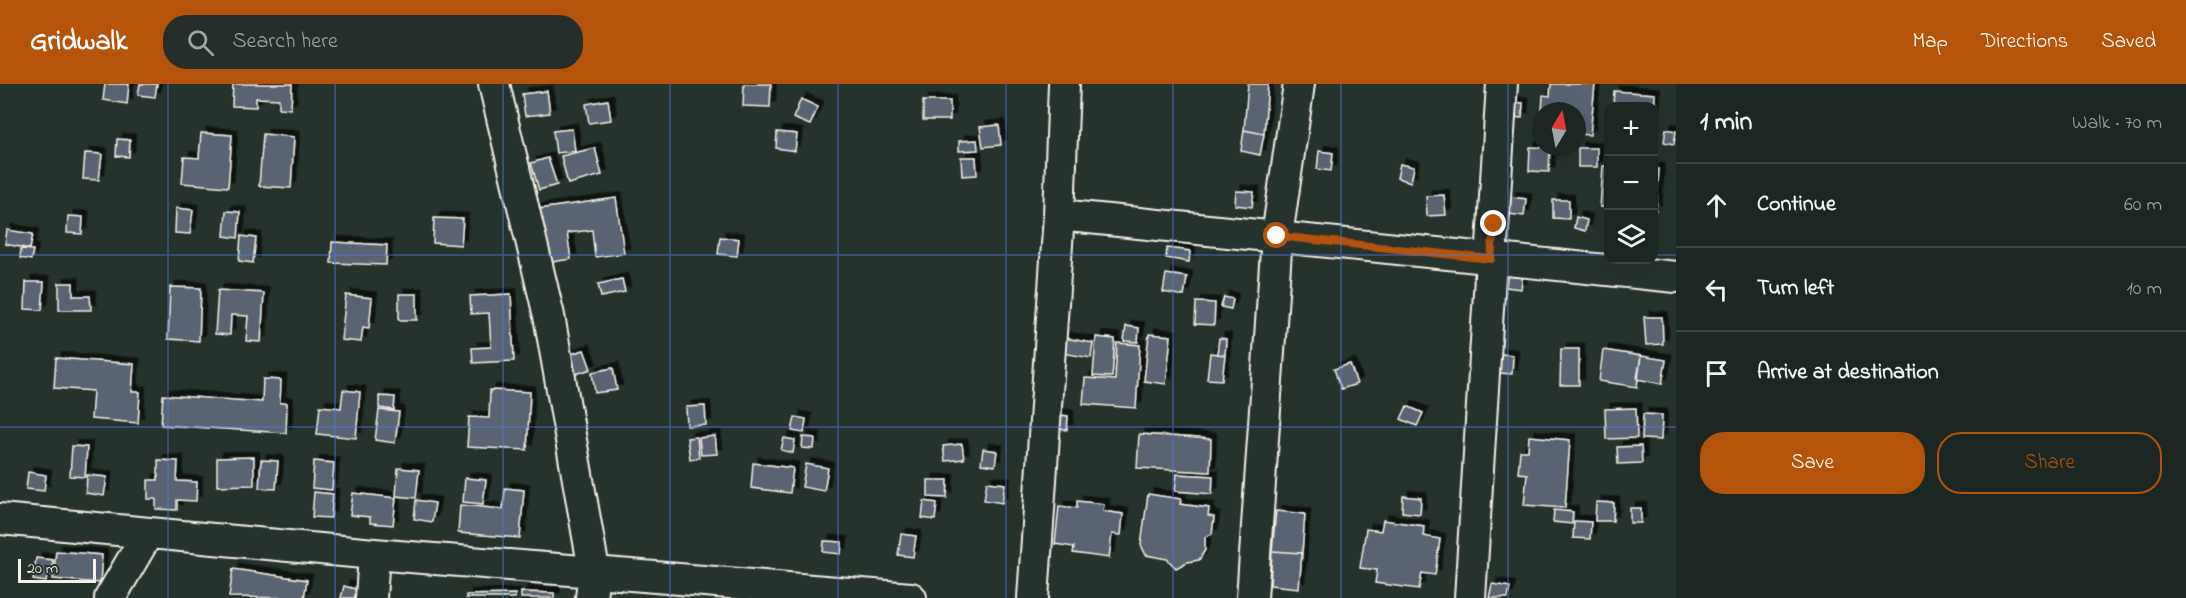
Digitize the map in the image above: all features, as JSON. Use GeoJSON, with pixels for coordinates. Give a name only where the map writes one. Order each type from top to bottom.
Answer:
{"type":"FeatureCollection","features":[{"type":"Feature","properties":{"kind":"street"},"geometry":{"type":"LineString","coordinates":[[494,84],[549,316],[593,584]]}},
{"type":"Feature","properties":{"kind":"street"},"geometry":{"type":"LineString","coordinates":[[1034,598],[1059,215],[1064,84]]}},
{"type":"Feature","properties":{"kind":"street"},"geometry":{"type":"LineString","coordinates":[[1252,598],[1277,236],[1299,84]]}},
{"type":"Feature","properties":{"kind":"street"},"geometry":{"type":"LineString","coordinates":[[1470,598],[1502,84]]}},
{"type":"Feature","properties":{"kind":"street"},"geometry":{"type":"LineString","coordinates":[[1059,215],[1676,277]]}},
{"type":"Feature","properties":{"kind":"street"},"geometry":{"type":"LineString","coordinates":[[0,519],[374,554],[593,584],[911,598]]}},
{"type":"Feature","properties":{"kind":"street"},"geometry":{"type":"LineString","coordinates":[[110,598],[148,533]]}},
{"type":"Feature","properties":{"kind":"street"},"geometry":{"type":"LineString","coordinates":[[371,598],[374,554]]}},
{"type":"Feature","properties":{"kind":"building"},"geometry":{"type":"Polygon","coordinates":[[[105,84],[129,84],[127,104],[103,100],[105,84]]]}},
{"type":"Feature","properties":{"kind":"building"},"geometry":{"type":"Polygon","coordinates":[[[140,84],[157,84],[155,97],[138,95],[140,84]]]}},
{"type":"Feature","properties":{"kind":"building"},"geometry":{"type":"Polygon","coordinates":[[[233,84],[292,84],[291,109],[279,108],[279,99],[256,98],[256,107],[232,106],[233,84]]]}},
{"type":"Feature","properties":{"kind":"building"},"geometry":{"type":"Polygon","coordinates":[[[744,84],[771,84],[770,107],[743,106],[744,84]]]}},
{"type":"Feature","properties":{"kind":"building"},"geometry":{"type":"Polygon","coordinates":[[[1248,84],[1268,84],[1264,134],[1244,130],[1248,84]]]}},
{"type":"Feature","properties":{"kind":"building"},"geometry":{"type":"Polygon","coordinates":[[[1551,84],[1595,84],[1590,135],[1586,135],[1586,102],[1543,102],[1543,95],[1550,96],[1551,84]]]}},
{"type":"Feature","properties":{"kind":"building"},"geometry":{"type":"Polygon","coordinates":[[[547,91],[550,113],[525,116],[522,94],[547,91]]]}},
{"type":"Feature","properties":{"kind":"building"},"geometry":{"type":"Polygon","coordinates":[[[1614,91],[1655,94],[1655,102],[1613,102],[1614,91]]]}},
{"type":"Feature","properties":{"kind":"building"},"geometry":{"type":"Polygon","coordinates":[[[801,99],[818,107],[810,125],[793,118],[801,99]]]}},
{"type":"Feature","properties":{"kind":"building"},"geometry":{"type":"Polygon","coordinates":[[[608,100],[611,120],[589,123],[586,104],[608,100]]]}},
{"type":"Feature","properties":{"kind":"building"},"geometry":{"type":"Polygon","coordinates":[[[923,101],[950,101],[950,120],[923,120],[923,101]]]}},
{"type":"Feature","properties":{"kind":"building"},"geometry":{"type":"Polygon","coordinates":[[[1512,102],[1523,103],[1522,118],[1511,117],[1512,102]]]}},
{"type":"Feature","properties":{"kind":"building"},"geometry":{"type":"Polygon","coordinates":[[[999,125],[1001,145],[983,147],[980,127],[999,125]]]}},
{"type":"Feature","properties":{"kind":"building"},"geometry":{"type":"Polygon","coordinates":[[[572,129],[575,151],[556,153],[553,131],[572,129]]]}},
{"type":"Feature","properties":{"kind":"building"},"geometry":{"type":"Polygon","coordinates":[[[1666,129],[1676,131],[1674,144],[1664,142],[1666,129]]]}},
{"type":"Feature","properties":{"kind":"building"},"geometry":{"type":"Polygon","coordinates":[[[1244,130],[1264,134],[1260,155],[1241,151],[1244,130]]]}},
{"type":"Feature","properties":{"kind":"building"},"geometry":{"type":"Polygon","coordinates":[[[777,132],[797,134],[795,151],[776,148],[777,132]]]}},
{"type":"Feature","properties":{"kind":"building"},"geometry":{"type":"Polygon","coordinates":[[[201,133],[232,135],[228,187],[182,183],[184,157],[199,158],[201,133]]]}},
{"type":"Feature","properties":{"kind":"building"},"geometry":{"type":"Polygon","coordinates":[[[263,134],[294,137],[291,188],[259,186],[263,134]]]}},
{"type":"Feature","properties":{"kind":"building"},"geometry":{"type":"Polygon","coordinates":[[[117,139],[130,140],[129,157],[116,156],[117,139]]]}},
{"type":"Feature","properties":{"kind":"building"},"geometry":{"type":"Polygon","coordinates":[[[977,140],[978,150],[959,151],[959,141],[977,140]]]}},
{"type":"Feature","properties":{"kind":"building"},"geometry":{"type":"Polygon","coordinates":[[[1530,147],[1532,147],[1532,156],[1550,156],[1549,172],[1529,171],[1530,147]]]}},
{"type":"Feature","properties":{"kind":"building"},"geometry":{"type":"Polygon","coordinates":[[[595,148],[602,175],[568,184],[561,156],[595,148]]]}},
{"type":"Feature","properties":{"kind":"building"},"geometry":{"type":"Polygon","coordinates":[[[1586,148],[1597,148],[1597,167],[1578,167],[1578,156],[1586,156],[1586,148]]]}},
{"type":"Feature","properties":{"kind":"building"},"geometry":{"type":"Polygon","coordinates":[[[1319,151],[1333,153],[1331,171],[1317,169],[1319,151]]]}},
{"type":"Feature","properties":{"kind":"building"},"geometry":{"type":"Polygon","coordinates":[[[85,153],[102,154],[99,180],[83,179],[85,153]]]}},
{"type":"Feature","properties":{"kind":"building"},"geometry":{"type":"Polygon","coordinates":[[[961,157],[976,157],[977,175],[962,176],[961,157]]]}},
{"type":"Feature","properties":{"kind":"building"},"geometry":{"type":"Polygon","coordinates":[[[548,158],[557,185],[539,190],[531,163],[548,158]]]}},
{"type":"Feature","properties":{"kind":"building"},"geometry":{"type":"Polygon","coordinates":[[[1400,164],[1414,167],[1411,182],[1397,178],[1400,164]]]}},
{"type":"Feature","properties":{"kind":"building"},"geometry":{"type":"Polygon","coordinates":[[[1603,166],[1604,166],[1604,207],[1600,207],[1603,166]]]}},
{"type":"Feature","properties":{"kind":"building"},"geometry":{"type":"Polygon","coordinates":[[[1236,191],[1254,192],[1252,207],[1235,205],[1236,191]]]}},
{"type":"Feature","properties":{"kind":"building"},"geometry":{"type":"Polygon","coordinates":[[[1444,195],[1446,215],[1427,216],[1426,196],[1444,195]]]}},
{"type":"Feature","properties":{"kind":"building"},"geometry":{"type":"Polygon","coordinates":[[[1511,197],[1526,199],[1524,216],[1509,214],[1511,197]]]}},
{"type":"Feature","properties":{"kind":"building"},"geometry":{"type":"Polygon","coordinates":[[[616,198],[624,253],[595,257],[592,230],[567,233],[571,259],[539,264],[532,210],[616,198]]]}},
{"type":"Feature","properties":{"kind":"building"},"geometry":{"type":"Polygon","coordinates":[[[1553,200],[1569,200],[1569,219],[1553,218],[1553,200]]]}},
{"type":"Feature","properties":{"kind":"building"},"geometry":{"type":"Polygon","coordinates":[[[176,208],[193,210],[190,234],[175,233],[176,208]]]}},
{"type":"Feature","properties":{"kind":"building"},"geometry":{"type":"Polygon","coordinates":[[[226,211],[240,212],[238,238],[224,236],[226,211]]]}},
{"type":"Feature","properties":{"kind":"building"},"geometry":{"type":"Polygon","coordinates":[[[68,216],[83,217],[82,234],[67,233],[68,216]]]}},
{"type":"Feature","properties":{"kind":"building"},"geometry":{"type":"Polygon","coordinates":[[[1576,217],[1587,220],[1585,231],[1574,228],[1576,217]]]}},
{"type":"Feature","properties":{"kind":"building"},"geometry":{"type":"Polygon","coordinates":[[[434,218],[463,219],[461,245],[433,243],[434,218]]]}},
{"type":"Feature","properties":{"kind":"building"},"geometry":{"type":"Polygon","coordinates":[[[7,230],[33,234],[30,249],[5,244],[7,230]]]}},
{"type":"Feature","properties":{"kind":"building"},"geometry":{"type":"Polygon","coordinates":[[[241,236],[256,238],[253,263],[239,261],[241,236]]]}},
{"type":"Feature","properties":{"kind":"building"},"geometry":{"type":"Polygon","coordinates":[[[720,237],[739,239],[737,256],[718,254],[720,237]]]}},
{"type":"Feature","properties":{"kind":"building"},"geometry":{"type":"Polygon","coordinates":[[[332,242],[387,245],[386,265],[331,263],[332,242]]]}},
{"type":"Feature","properties":{"kind":"building"},"geometry":{"type":"Polygon","coordinates":[[[1167,248],[1190,251],[1189,262],[1166,258],[1167,248]]]}},
{"type":"Feature","properties":{"kind":"building"},"geometry":{"type":"Polygon","coordinates":[[[21,249],[33,250],[31,260],[20,258],[21,249]]]}},
{"type":"Feature","properties":{"kind":"building"},"geometry":{"type":"Polygon","coordinates":[[[1508,270],[1523,272],[1521,289],[1506,287],[1508,270]]]}},
{"type":"Feature","properties":{"kind":"building"},"geometry":{"type":"Polygon","coordinates":[[[1166,274],[1187,277],[1184,296],[1163,292],[1166,274]]]}},
{"type":"Feature","properties":{"kind":"building"},"geometry":{"type":"Polygon","coordinates":[[[622,279],[625,292],[601,297],[598,284],[622,279]]]}},
{"type":"Feature","properties":{"kind":"building"},"geometry":{"type":"Polygon","coordinates":[[[26,282],[44,282],[42,310],[25,309],[26,282]]]}},
{"type":"Feature","properties":{"kind":"building"},"geometry":{"type":"Polygon","coordinates":[[[59,283],[73,283],[73,296],[90,296],[91,310],[59,310],[59,283]]]}},
{"type":"Feature","properties":{"kind":"building"},"geometry":{"type":"Polygon","coordinates":[[[170,287],[201,288],[199,341],[168,339],[170,287]]]}},
{"type":"Feature","properties":{"kind":"building"},"geometry":{"type":"Polygon","coordinates":[[[218,290],[264,293],[261,342],[246,341],[248,316],[231,315],[230,335],[215,334],[218,290]]]}},
{"type":"Feature","properties":{"kind":"building"},"geometry":{"type":"Polygon","coordinates":[[[399,294],[417,294],[417,320],[399,320],[399,294]]]}},
{"type":"Feature","properties":{"kind":"building"},"geometry":{"type":"Polygon","coordinates":[[[511,294],[514,361],[473,363],[472,348],[491,347],[489,313],[471,314],[470,296],[511,294]]]}},
{"type":"Feature","properties":{"kind":"building"},"geometry":{"type":"Polygon","coordinates":[[[346,295],[372,298],[369,328],[363,327],[361,342],[341,340],[346,295]]]}},
{"type":"Feature","properties":{"kind":"building"},"geometry":{"type":"Polygon","coordinates":[[[1224,297],[1233,299],[1231,309],[1221,307],[1224,297]]]}},
{"type":"Feature","properties":{"kind":"building"},"geometry":{"type":"Polygon","coordinates":[[[1196,302],[1215,303],[1214,325],[1195,324],[1196,302]]]}},
{"type":"Feature","properties":{"kind":"building"},"geometry":{"type":"Polygon","coordinates":[[[1644,317],[1662,317],[1663,344],[1646,345],[1644,317]]]}},
{"type":"Feature","properties":{"kind":"building"},"geometry":{"type":"Polygon","coordinates":[[[1126,326],[1139,328],[1138,342],[1124,341],[1126,326]]]}},
{"type":"Feature","properties":{"kind":"building"},"geometry":{"type":"Polygon","coordinates":[[[1149,334],[1171,336],[1166,384],[1144,381],[1149,334]]]}},
{"type":"Feature","properties":{"kind":"building"},"geometry":{"type":"Polygon","coordinates":[[[1096,337],[1115,339],[1112,377],[1093,376],[1096,337]]]}},
{"type":"Feature","properties":{"kind":"building"},"geometry":{"type":"Polygon","coordinates":[[[1064,338],[1093,343],[1091,358],[1062,353],[1064,338]]]}},
{"type":"Feature","properties":{"kind":"building"},"geometry":{"type":"Polygon","coordinates":[[[1219,338],[1226,339],[1225,355],[1217,354],[1219,338]]]}},
{"type":"Feature","properties":{"kind":"building"},"geometry":{"type":"Polygon","coordinates":[[[1117,343],[1140,345],[1136,408],[1083,404],[1085,378],[1115,380],[1117,343]]]}},
{"type":"Feature","properties":{"kind":"building"},"geometry":{"type":"Polygon","coordinates":[[[1561,349],[1579,349],[1579,385],[1560,385],[1561,349]]]}},
{"type":"Feature","properties":{"kind":"building"},"geometry":{"type":"Polygon","coordinates":[[[584,350],[591,369],[567,377],[561,357],[584,350]]]}},
{"type":"Feature","properties":{"kind":"building"},"geometry":{"type":"Polygon","coordinates":[[[1603,350],[1641,356],[1637,387],[1599,381],[1603,350]]]}},
{"type":"Feature","properties":{"kind":"building"},"geometry":{"type":"Polygon","coordinates":[[[1210,353],[1225,355],[1222,380],[1207,379],[1210,353]]]}},
{"type":"Feature","properties":{"kind":"building"},"geometry":{"type":"Polygon","coordinates":[[[1501,354],[1513,355],[1512,374],[1499,373],[1501,354]]]}},
{"type":"Feature","properties":{"kind":"building"},"geometry":{"type":"Polygon","coordinates":[[[1641,356],[1666,360],[1662,384],[1637,379],[1641,356]]]}},
{"type":"Feature","properties":{"kind":"building"},"geometry":{"type":"Polygon","coordinates":[[[56,358],[134,364],[132,392],[140,392],[138,423],[91,419],[93,391],[54,388],[56,358]]]}},
{"type":"Feature","properties":{"kind":"building"},"geometry":{"type":"Polygon","coordinates":[[[1350,364],[1357,384],[1341,389],[1334,369],[1350,364]]]}},
{"type":"Feature","properties":{"kind":"building"},"geometry":{"type":"Polygon","coordinates":[[[613,368],[617,390],[595,393],[592,372],[613,368]]]}},
{"type":"Feature","properties":{"kind":"building"},"geometry":{"type":"Polygon","coordinates":[[[263,379],[281,380],[280,403],[287,403],[286,433],[161,425],[163,395],[262,402],[263,379]]]}},
{"type":"Feature","properties":{"kind":"building"},"geometry":{"type":"Polygon","coordinates":[[[343,390],[360,392],[356,438],[317,434],[320,406],[341,408],[343,390]]]}},
{"type":"Feature","properties":{"kind":"building"},"geometry":{"type":"Polygon","coordinates":[[[490,390],[530,392],[527,450],[467,447],[469,417],[489,418],[490,390]]]}},
{"type":"Feature","properties":{"kind":"building"},"geometry":{"type":"Polygon","coordinates":[[[379,396],[395,397],[394,410],[379,408],[379,396]]]}},
{"type":"Feature","properties":{"kind":"building"},"geometry":{"type":"Polygon","coordinates":[[[705,406],[706,425],[687,426],[686,407],[705,406]]]}},
{"type":"Feature","properties":{"kind":"building"},"geometry":{"type":"Polygon","coordinates":[[[1407,406],[1423,413],[1417,426],[1401,419],[1407,406]]]}},
{"type":"Feature","properties":{"kind":"building"},"geometry":{"type":"Polygon","coordinates":[[[1636,408],[1637,438],[1606,439],[1605,409],[1636,408]]]}},
{"type":"Feature","properties":{"kind":"building"},"geometry":{"type":"Polygon","coordinates":[[[379,410],[399,412],[395,443],[375,440],[379,410]]]}},
{"type":"Feature","properties":{"kind":"building"},"geometry":{"type":"Polygon","coordinates":[[[1643,414],[1662,415],[1661,440],[1642,439],[1643,414]]]}},
{"type":"Feature","properties":{"kind":"building"},"geometry":{"type":"Polygon","coordinates":[[[1059,415],[1068,416],[1067,430],[1058,429],[1059,415]]]}},
{"type":"Feature","properties":{"kind":"building"},"geometry":{"type":"Polygon","coordinates":[[[795,417],[806,419],[804,433],[792,431],[795,417]]]}},
{"type":"Feature","properties":{"kind":"building"},"geometry":{"type":"Polygon","coordinates":[[[1139,434],[1211,439],[1210,472],[1137,468],[1139,434]]]}},
{"type":"Feature","properties":{"kind":"building"},"geometry":{"type":"Polygon","coordinates":[[[715,436],[717,454],[701,455],[699,438],[715,436]]]}},
{"type":"Feature","properties":{"kind":"building"},"geometry":{"type":"Polygon","coordinates":[[[1529,436],[1570,440],[1565,508],[1524,505],[1527,474],[1518,473],[1520,451],[1528,451],[1529,436]]]}},
{"type":"Feature","properties":{"kind":"building"},"geometry":{"type":"Polygon","coordinates":[[[697,437],[699,458],[690,459],[687,438],[697,437]]]}},
{"type":"Feature","properties":{"kind":"building"},"geometry":{"type":"Polygon","coordinates":[[[803,437],[815,438],[814,449],[802,448],[803,437]]]}},
{"type":"Feature","properties":{"kind":"building"},"geometry":{"type":"Polygon","coordinates":[[[784,438],[795,440],[793,453],[781,450],[784,438]]]}},
{"type":"Feature","properties":{"kind":"building"},"geometry":{"type":"Polygon","coordinates":[[[962,444],[964,459],[945,461],[943,446],[962,444]]]}},
{"type":"Feature","properties":{"kind":"building"},"geometry":{"type":"Polygon","coordinates":[[[72,446],[87,447],[85,477],[70,476],[72,446]]]}},
{"type":"Feature","properties":{"kind":"building"},"geometry":{"type":"Polygon","coordinates":[[[1641,446],[1642,463],[1618,464],[1617,447],[1641,446]]]}},
{"type":"Feature","properties":{"kind":"building"},"geometry":{"type":"Polygon","coordinates":[[[983,449],[997,451],[995,466],[981,464],[983,449]]]}},
{"type":"Feature","properties":{"kind":"building"},"geometry":{"type":"Polygon","coordinates":[[[254,457],[254,485],[217,486],[217,458],[254,457]]]}},
{"type":"Feature","properties":{"kind":"building"},"geometry":{"type":"Polygon","coordinates":[[[158,460],[178,461],[177,481],[197,482],[196,501],[177,500],[177,510],[156,509],[156,499],[148,499],[148,480],[158,480],[158,460]]]}},
{"type":"Feature","properties":{"kind":"building"},"geometry":{"type":"Polygon","coordinates":[[[261,460],[278,461],[276,489],[259,488],[261,460]]]}},
{"type":"Feature","properties":{"kind":"building"},"geometry":{"type":"Polygon","coordinates":[[[314,461],[334,463],[332,490],[312,488],[314,461]]]}},
{"type":"Feature","properties":{"kind":"building"},"geometry":{"type":"Polygon","coordinates":[[[753,463],[793,468],[790,493],[751,488],[753,463]]]}},
{"type":"Feature","properties":{"kind":"building"},"geometry":{"type":"Polygon","coordinates":[[[806,464],[828,468],[824,491],[802,487],[806,464]]]}},
{"type":"Feature","properties":{"kind":"building"},"geometry":{"type":"Polygon","coordinates":[[[398,468],[419,470],[416,498],[396,496],[398,468]]]}},
{"type":"Feature","properties":{"kind":"building"},"geometry":{"type":"Polygon","coordinates":[[[28,472],[46,475],[44,491],[26,489],[28,472]]]}},
{"type":"Feature","properties":{"kind":"building"},"geometry":{"type":"Polygon","coordinates":[[[1177,474],[1213,476],[1212,494],[1175,491],[1177,474]]]}},
{"type":"Feature","properties":{"kind":"building"},"geometry":{"type":"Polygon","coordinates":[[[87,475],[107,477],[104,496],[86,493],[87,475]]]}},
{"type":"Feature","properties":{"kind":"building"},"geometry":{"type":"Polygon","coordinates":[[[465,478],[486,480],[483,504],[463,502],[465,478]]]}},
{"type":"Feature","properties":{"kind":"building"},"geometry":{"type":"Polygon","coordinates":[[[928,480],[948,480],[947,498],[928,497],[928,480]]]}},
{"type":"Feature","properties":{"kind":"building"},"geometry":{"type":"Polygon","coordinates":[[[987,482],[1005,484],[1002,503],[984,500],[987,482]]]}},
{"type":"Feature","properties":{"kind":"building"},"geometry":{"type":"Polygon","coordinates":[[[505,488],[524,490],[520,538],[458,533],[460,505],[503,509],[505,488]]]}},
{"type":"Feature","properties":{"kind":"building"},"geometry":{"type":"Polygon","coordinates":[[[314,492],[333,494],[331,518],[312,517],[314,492]]]}},
{"type":"Feature","properties":{"kind":"building"},"geometry":{"type":"Polygon","coordinates":[[[353,493],[396,498],[393,525],[370,523],[370,517],[350,515],[353,493]]]}},
{"type":"Feature","properties":{"kind":"building"},"geometry":{"type":"Polygon","coordinates":[[[1148,494],[1181,499],[1180,504],[1209,508],[1208,516],[1214,517],[1212,534],[1205,537],[1205,550],[1199,560],[1187,562],[1176,568],[1167,559],[1146,555],[1141,545],[1148,494]]]}},
{"type":"Feature","properties":{"kind":"building"},"geometry":{"type":"Polygon","coordinates":[[[1403,496],[1421,498],[1420,514],[1402,512],[1403,496]]]}},
{"type":"Feature","properties":{"kind":"building"},"geometry":{"type":"Polygon","coordinates":[[[416,500],[435,503],[432,522],[414,519],[416,500]]]}},
{"type":"Feature","properties":{"kind":"building"},"geometry":{"type":"Polygon","coordinates":[[[924,501],[937,503],[935,520],[922,518],[924,501]]]}},
{"type":"Feature","properties":{"kind":"building"},"geometry":{"type":"Polygon","coordinates":[[[1077,501],[1104,504],[1103,511],[1123,514],[1121,535],[1112,534],[1109,558],[1073,553],[1074,547],[1055,544],[1059,506],[1077,508],[1077,501]]]}},
{"type":"Feature","properties":{"kind":"building"},"geometry":{"type":"Polygon","coordinates":[[[1596,502],[1614,503],[1613,521],[1595,521],[1596,502]]]}},
{"type":"Feature","properties":{"kind":"building"},"geometry":{"type":"Polygon","coordinates":[[[1630,508],[1641,508],[1641,523],[1630,523],[1630,508]]]}},
{"type":"Feature","properties":{"kind":"building"},"geometry":{"type":"Polygon","coordinates":[[[1554,510],[1573,512],[1572,524],[1553,522],[1554,510]]]}},
{"type":"Feature","properties":{"kind":"building"},"geometry":{"type":"Polygon","coordinates":[[[1276,511],[1305,514],[1302,553],[1272,551],[1276,511]]]}},
{"type":"Feature","properties":{"kind":"building"},"geometry":{"type":"Polygon","coordinates":[[[1383,520],[1424,526],[1423,536],[1440,539],[1435,575],[1422,573],[1419,589],[1375,583],[1377,570],[1360,568],[1366,529],[1381,531],[1383,520]]]}},
{"type":"Feature","properties":{"kind":"building"},"geometry":{"type":"Polygon","coordinates":[[[1574,521],[1591,522],[1590,539],[1573,538],[1574,521]]]}},
{"type":"Feature","properties":{"kind":"building"},"geometry":{"type":"Polygon","coordinates":[[[901,534],[916,536],[913,557],[898,555],[901,534]]]}},
{"type":"Feature","properties":{"kind":"building"},"geometry":{"type":"Polygon","coordinates":[[[824,541],[842,542],[841,554],[823,552],[824,541]]]}},
{"type":"Feature","properties":{"kind":"building"},"geometry":{"type":"Polygon","coordinates":[[[56,551],[102,555],[100,583],[53,579],[56,551]]]}},
{"type":"Feature","properties":{"kind":"building"},"geometry":{"type":"Polygon","coordinates":[[[1272,551],[1302,553],[1299,588],[1270,585],[1272,551]]]}},
{"type":"Feature","properties":{"kind":"building"},"geometry":{"type":"Polygon","coordinates":[[[36,558],[53,560],[51,575],[47,574],[46,582],[33,580],[36,558]]]}},
{"type":"Feature","properties":{"kind":"building"},"geometry":{"type":"Polygon","coordinates":[[[233,569],[307,580],[304,598],[229,597],[233,569]]]}},
{"type":"Feature","properties":{"kind":"building"},"geometry":{"type":"Polygon","coordinates":[[[1492,584],[1510,587],[1508,598],[1489,598],[1492,584]]]}},
{"type":"Feature","properties":{"kind":"building"},"geometry":{"type":"Polygon","coordinates":[[[344,586],[359,590],[357,598],[341,598],[344,586]]]}},
{"type":"Feature","properties":{"kind":"building"},"geometry":{"type":"Polygon","coordinates":[[[521,592],[554,593],[554,598],[521,598],[521,592]]]}},
{"type":"Feature","properties":{"kind":"building"},"geometry":{"type":"Polygon","coordinates":[[[515,594],[515,598],[466,598],[466,595],[515,594]]]}},
{"type":"Feature","properties":{"kind":"route"},"geometry":{"type":"LineString","coordinates":[[1277,236],[1491,259],[1494,224]]}}]}
